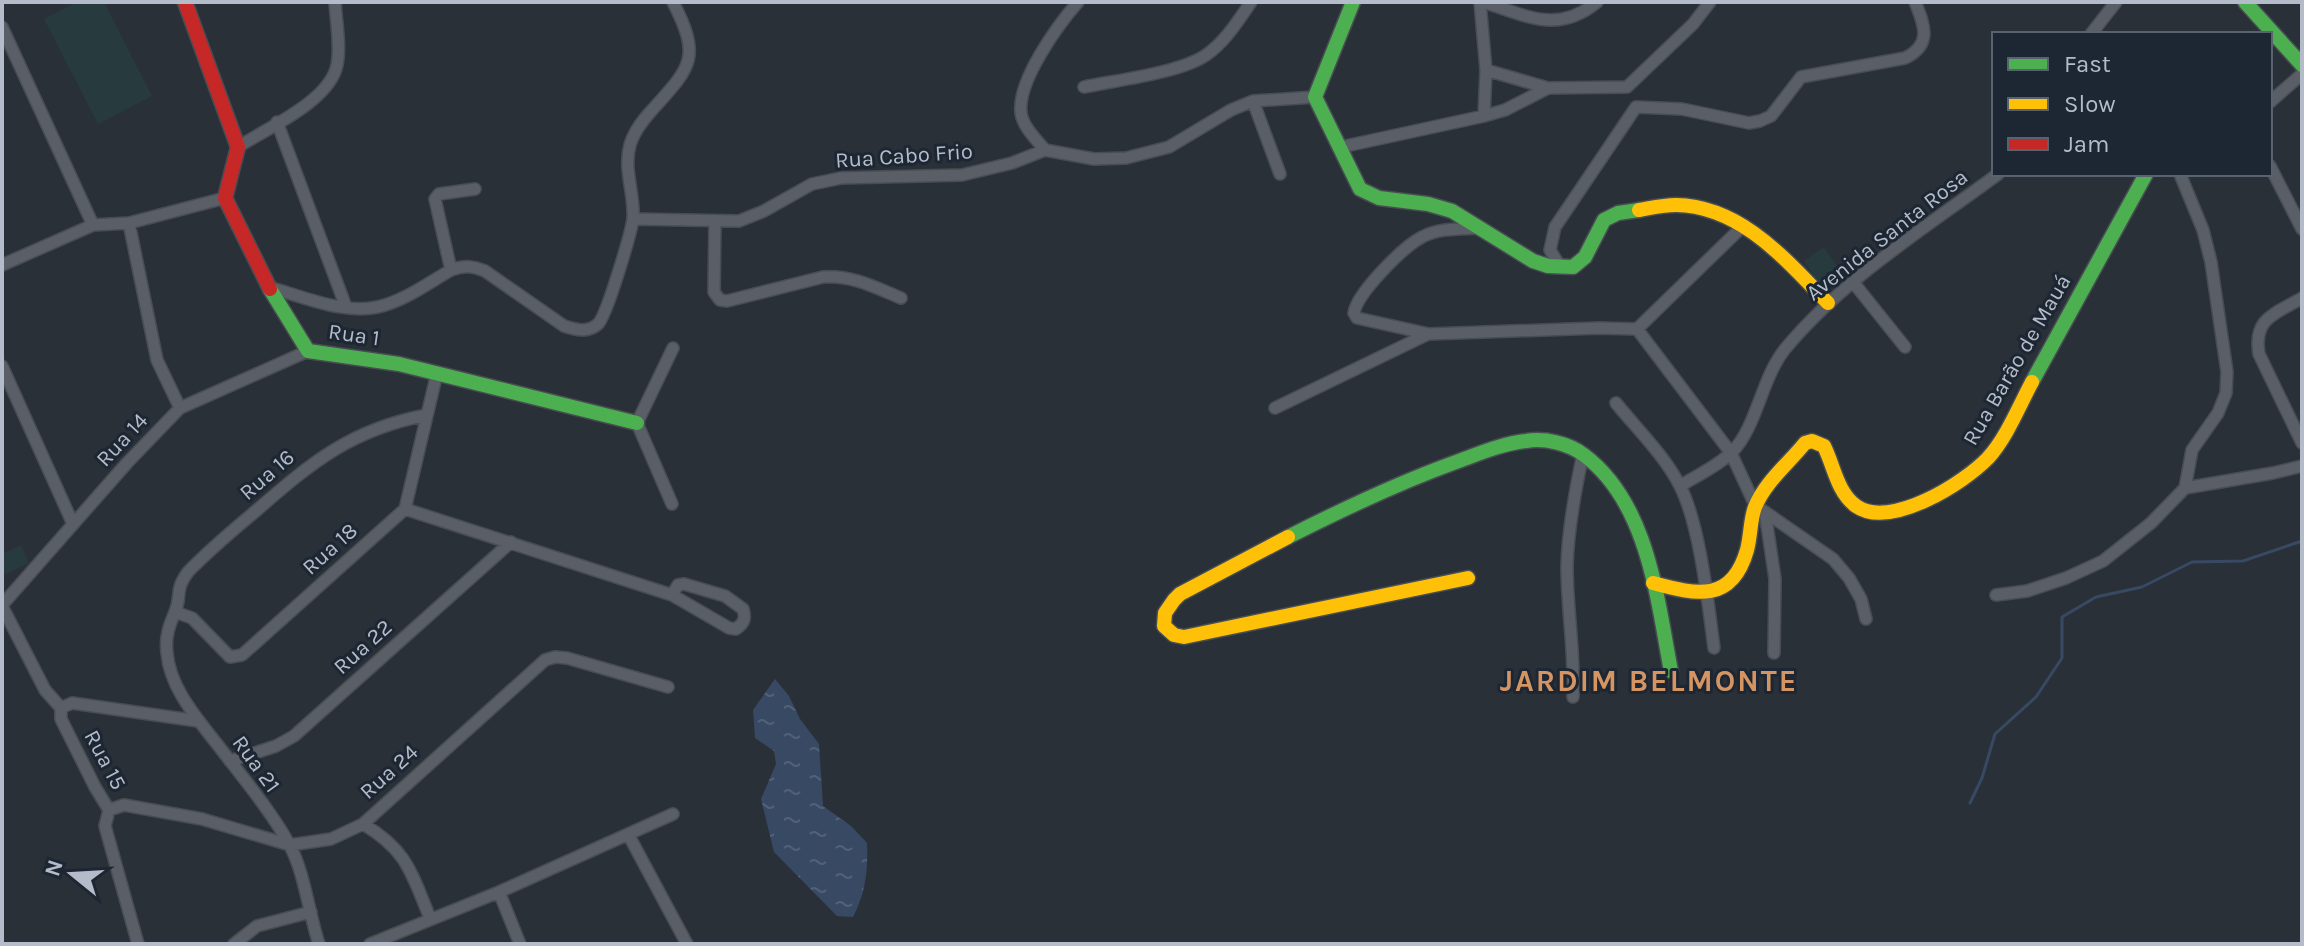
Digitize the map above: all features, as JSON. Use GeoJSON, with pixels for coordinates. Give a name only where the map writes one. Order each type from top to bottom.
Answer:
{"type":"FeatureCollection","features":[{"type":"Feature","properties":{"kind":"street"},"geometry":{"type":"LineString","coordinates":[[2,250],[5,264],[93,225],[129,223],[225,198],[238,147],[185,2]]}},
{"type":"Feature","properties":{"kind":"street"},"geometry":{"type":"LineString","coordinates":[[238,147],[308,104],[326,88],[338,62],[335,2]]}},
{"type":"Feature","properties":{"kind":"street"},"geometry":{"type":"LineString","coordinates":[[269,287],[365,309],[384,305],[461,266],[473,266],[485,271],[564,326],[589,330],[600,323],[608,308],[633,219],[628,166],[630,146],[639,125],[678,81],[688,63],[690,47],[686,27],[673,2]]}},
{"type":"Feature","properties":{"kind":"street"},"geometry":{"type":"LineString","coordinates":[[1078,2],[1050,36],[1022,97],[1021,113],[1026,126],[1045,150],[1094,159],[1126,158],[1169,147],[1231,110],[1253,101],[1315,97]]}},
{"type":"Feature","properties":{"kind":"street"},"geometry":{"type":"LineString","coordinates":[[1084,87],[1188,65],[1207,55],[1230,33],[1251,2]]}},
{"type":"Feature","properties":{"kind":"street"},"geometry":{"type":"LineString","coordinates":[[1353,2],[1315,97],[1360,189],[1370,198],[1432,203],[1455,212],[1529,260],[1561,268],[1571,268],[1586,258],[1599,226],[1607,217],[1620,212],[1676,204],[1698,206],[1744,225],[1762,237],[1828,303]]}},
{"type":"Feature","properties":{"kind":"street"},"geometry":{"type":"LineString","coordinates":[[1484,116],[1486,70],[1482,2],[1547,21],[1567,20],[1597,2]]}},
{"type":"Feature","properties":{"kind":"street"},"geometry":{"type":"LineString","coordinates":[[1486,70],[1548,88],[1627,87],[1693,24],[1710,2]]}},
{"type":"Feature","properties":{"kind":"street"},"geometry":{"type":"LineString","coordinates":[[1636,107],[1682,109],[1749,123],[1760,121],[1771,116],[1801,77],[1905,58],[1917,52],[1923,44],[1924,34],[1915,2]]}},
{"type":"Feature","properties":{"kind":"street"},"geometry":{"type":"LineString","coordinates":[[2093,32],[2116,2]]}},
{"type":"Feature","properties":{"kind":"street"},"geometry":{"type":"LineString","coordinates":[[2245,2],[2302,65]]}},
{"type":"Feature","properties":{"kind":"street"},"geometry":{"type":"LineString","coordinates":[[2,27],[93,225]]}},
{"type":"Feature","properties":{"kind":"street"},"geometry":{"type":"LineString","coordinates":[[2272,100],[2302,74]]}},
{"type":"Feature","properties":{"kind":"street"},"geometry":{"type":"LineString","coordinates":[[1627,87],[1636,107]]}},
{"type":"Feature","properties":{"kind":"street"},"geometry":{"type":"LineString","coordinates":[[1341,147],[1484,116],[1505,110],[1548,88]]}},
{"type":"Feature","properties":{"kind":"street"},"geometry":{"type":"LineString","coordinates":[[1253,101],[1280,174]]}},
{"type":"Feature","properties":{"kind":"street"},"geometry":{"type":"LineString","coordinates":[[1561,268],[1550,250],[1555,227],[1636,107]]}},
{"type":"Feature","properties":{"kind":"street"},"geometry":{"type":"LineString","coordinates":[[277,122],[346,307]]}},
{"type":"Feature","properties":{"kind":"street","name":"Rua Cabo Frio"},"geometry":{"type":"LineString","coordinates":[[633,219],[739,221],[812,184],[841,178],[962,175],[1012,163],[1045,150]]}},
{"type":"Feature","properties":{"kind":"street"},"geometry":{"type":"LineString","coordinates":[[2272,170],[2302,229]]}},
{"type":"Feature","properties":{"kind":"street","name":"Avenida Santa Rosa"},"geometry":{"type":"LineString","coordinates":[[1731,453],[1741,440],[1761,393],[1784,351],[1828,303],[1995,176]]}},
{"type":"Feature","properties":{"kind":"street","name":"Rua Barão de Mauá"},"geometry":{"type":"LineString","coordinates":[[1760,508],[1805,443],[1812,441],[1824,446],[1837,483],[1847,497],[1859,508],[1873,513],[1890,514],[1969,475],[1990,456],[2004,433],[2145,176]]}},
{"type":"Feature","properties":{"kind":"street"},"geometry":{"type":"LineString","coordinates":[[1996,595],[2027,591],[2103,561],[2151,523],[2185,488],[2192,450],[2218,413],[2226,393],[2227,372],[2211,262],[2203,230],[2181,176]]}},
{"type":"Feature","properties":{"kind":"street"},"geometry":{"type":"LineString","coordinates":[[451,270],[435,199],[439,194],[475,189]]}},
{"type":"Feature","properties":{"kind":"street","name":"Rua 1"},"geometry":{"type":"LineString","coordinates":[[225,198],[269,287],[308,351],[399,364],[637,423]]}},
{"type":"Feature","properties":{"kind":"street"},"geometry":{"type":"LineString","coordinates":[[715,222],[714,292],[720,300],[838,276],[855,279],[901,298]]}},
{"type":"Feature","properties":{"kind":"street"},"geometry":{"type":"LineString","coordinates":[[129,223],[157,360],[180,408]]}},
{"type":"Feature","properties":{"kind":"street"},"geometry":{"type":"LineString","coordinates":[[1478,228],[1446,230],[1423,236],[1401,253],[1355,306],[1354,313],[1362,321],[1429,334],[1637,329],[1744,225]]}},
{"type":"Feature","properties":{"kind":"street"},"geometry":{"type":"LineString","coordinates":[[1853,282],[1905,347]]}},
{"type":"Feature","properties":{"kind":"street"},"geometry":{"type":"LineString","coordinates":[[2302,298],[2266,319],[2259,328],[2257,340],[2259,354],[2302,443]]}},
{"type":"Feature","properties":{"kind":"street"},"geometry":{"type":"LineString","coordinates":[[1637,329],[1731,453],[1760,508],[1771,539],[1775,579],[1774,653]]}},
{"type":"Feature","properties":{"kind":"street"},"geometry":{"type":"LineString","coordinates":[[1275,408],[1429,334]]}},
{"type":"Feature","properties":{"kind":"street"},"geometry":{"type":"LineString","coordinates":[[672,504],[637,423],[673,348]]}},
{"type":"Feature","properties":{"kind":"street","name":"Rua 14"},"geometry":{"type":"LineString","coordinates":[[2,606],[180,408],[308,351]]}},
{"type":"Feature","properties":{"kind":"street"},"geometry":{"type":"LineString","coordinates":[[2,366],[73,524]]}},
{"type":"Feature","properties":{"kind":"street"},"geometry":{"type":"LineString","coordinates":[[437,373],[405,509],[672,595],[729,628],[736,629],[743,624],[743,609],[725,596],[684,584],[678,585],[672,595]]}},
{"type":"Feature","properties":{"kind":"street"},"geometry":{"type":"LineString","coordinates":[[1616,403],[1680,486],[1691,521],[1714,648]]}},
{"type":"Feature","properties":{"kind":"street","name":"Rua 16"},"geometry":{"type":"LineString","coordinates":[[175,612],[178,586],[188,572],[311,464],[355,437],[400,420],[427,415]]}},
{"type":"Feature","properties":{"kind":"street"},"geometry":{"type":"LineString","coordinates":[[1468,578],[1184,637],[1174,636],[1166,630],[1164,622],[1170,602],[1180,594],[1354,503],[1432,470],[1508,444],[1537,440],[1565,446],[1583,454],[1610,480],[1624,499],[1653,583],[1671,671]]}},
{"type":"Feature","properties":{"kind":"street"},"geometry":{"type":"LineString","coordinates":[[1680,486],[1731,453]]}},
{"type":"Feature","properties":{"kind":"street"},"geometry":{"type":"LineString","coordinates":[[1573,697],[1575,667],[1567,564],[1573,500],[1583,454]]}},
{"type":"Feature","properties":{"kind":"street"},"geometry":{"type":"LineString","coordinates":[[2185,488],[2302,466]]}},
{"type":"Feature","properties":{"kind":"street"},"geometry":{"type":"LineString","coordinates":[[1653,583],[1706,594],[1720,591],[1733,581],[1741,567],[1760,508]]}},
{"type":"Feature","properties":{"kind":"street"},"geometry":{"type":"LineString","coordinates":[[1760,508],[1833,559],[1861,599],[1866,619]]}},
{"type":"Feature","properties":{"kind":"street","name":"Rua 18"},"geometry":{"type":"LineString","coordinates":[[175,612],[192,618],[230,657],[242,655],[405,509]]}},
{"type":"Feature","properties":{"kind":"street","name":"Rua 22"},"geometry":{"type":"LineString","coordinates":[[230,761],[276,746],[294,736],[511,542]]}},
{"type":"Feature","properties":{"kind":"street","name":"Rua 15"},"geometry":{"type":"LineString","coordinates":[[2,606],[45,690],[61,708],[61,719],[109,810],[105,826],[138,944]]}},
{"type":"Feature","properties":{"kind":"street","name":"Rua 21"},"geometry":{"type":"LineString","coordinates":[[175,612],[168,623],[167,654],[171,672],[198,721],[290,845],[319,944]]}},
{"type":"Feature","properties":{"kind":"street","name":"Rua 24"},"geometry":{"type":"LineString","coordinates":[[109,810],[116,805],[124,805],[202,819],[290,845],[321,842],[363,824],[545,660],[567,658],[668,687]]}},
{"type":"Feature","properties":{"kind":"street"},"geometry":{"type":"LineString","coordinates":[[61,708],[72,703],[198,721]]}},
{"type":"Feature","properties":{"kind":"street"},"geometry":{"type":"LineString","coordinates":[[370,944],[499,892],[673,814]]}},
{"type":"Feature","properties":{"kind":"street"},"geometry":{"type":"LineString","coordinates":[[363,824],[388,839],[399,851],[430,918]]}},
{"type":"Feature","properties":{"kind":"street"},"geometry":{"type":"LineString","coordinates":[[628,834],[687,944]]}},
{"type":"Feature","properties":{"kind":"street"},"geometry":{"type":"LineString","coordinates":[[499,892],[520,944]]}},
{"type":"Feature","properties":{"kind":"street"},"geometry":{"type":"LineString","coordinates":[[234,944],[257,926],[311,912]]}},
{"type":"Feature","properties":{"kind":"green space"},"geometry":{"type":"Polygon","coordinates":[[[77,2],[104,2],[152,96],[98,124],[44,19],[77,2]]]}},
{"type":"Feature","properties":{"kind":"green space"},"geometry":{"type":"Polygon","coordinates":[[[1824,247],[1844,276],[1824,290],[1804,261],[1824,247]]]}},
{"type":"Feature","properties":{"kind":"green space"},"geometry":{"type":"Polygon","coordinates":[[[21,545],[29,563],[2,576],[2,554],[21,545]]]}},
{"type":"Feature","properties":{"kind":"water"},"geometry":{"type":"Polygon","coordinates":[[[775,679],[819,744],[823,806],[851,826],[867,843],[865,881],[853,917],[837,916],[774,852],[761,799],[776,764],[774,751],[755,738],[753,710],[775,679]]]}},
{"type":"Feature","properties":{"kind":"waterway"},"geometry":{"type":"LineString","coordinates":[[1970,803],[1982,778],[1995,734],[2036,697],[2062,658],[2062,617],[2096,597],[2142,587],[2192,562],[2243,561],[2302,541]]}},
{"type":"Feature","properties":{"kind":"traffic: fast"},"geometry":{"type":"LineString","coordinates":[[1353,2],[1315,97],[1360,189],[1379,198],[1428,204],[1452,211],[1533,261],[1548,266],[1573,267],[1585,257],[1604,220],[1618,213],[1639,210]]}},
{"type":"Feature","properties":{"kind":"traffic: fast"},"geometry":{"type":"LineString","coordinates":[[2245,2],[2302,65]]}},
{"type":"Feature","properties":{"kind":"traffic: fast"},"geometry":{"type":"LineString","coordinates":[[2032,382],[2145,176]]}},
{"type":"Feature","properties":{"kind":"traffic: fast"},"geometry":{"type":"LineString","coordinates":[[270,289],[308,351],[399,364],[637,423]]}},
{"type":"Feature","properties":{"kind":"traffic: fast"},"geometry":{"type":"LineString","coordinates":[[1288,537],[1392,488],[1490,450],[1533,440],[1564,445],[1584,455],[1606,475],[1636,525],[1654,583],[1671,671]]}},
{"type":"Feature","properties":{"kind":"traffic: slow"},"geometry":{"type":"LineString","coordinates":[[1639,210],[1676,205],[1699,208],[1742,225],[1779,253],[1828,303]]}},
{"type":"Feature","properties":{"kind":"traffic: slow"},"geometry":{"type":"LineString","coordinates":[[1653,583],[1698,592],[1722,587],[1732,579],[1747,550],[1753,512],[1759,498],[1805,443],[1812,441],[1824,446],[1844,494],[1856,506],[1870,512],[1906,508],[1945,491],[1977,468],[1995,450],[2032,382]]}},
{"type":"Feature","properties":{"kind":"traffic: slow"},"geometry":{"type":"LineString","coordinates":[[1288,537],[1180,594],[1165,613],[1164,626],[1174,635],[1184,637],[1468,578]]}},
{"type":"Feature","properties":{"kind":"traffic: jam"},"geometry":{"type":"LineString","coordinates":[[185,2],[238,147],[225,198],[270,289]]}},
{"type":"Feature","properties":{"kind":"district","name":"JARDIM BELMONTE"},"geometry":{"type":"Point","coordinates":[1649,681]}}]}
